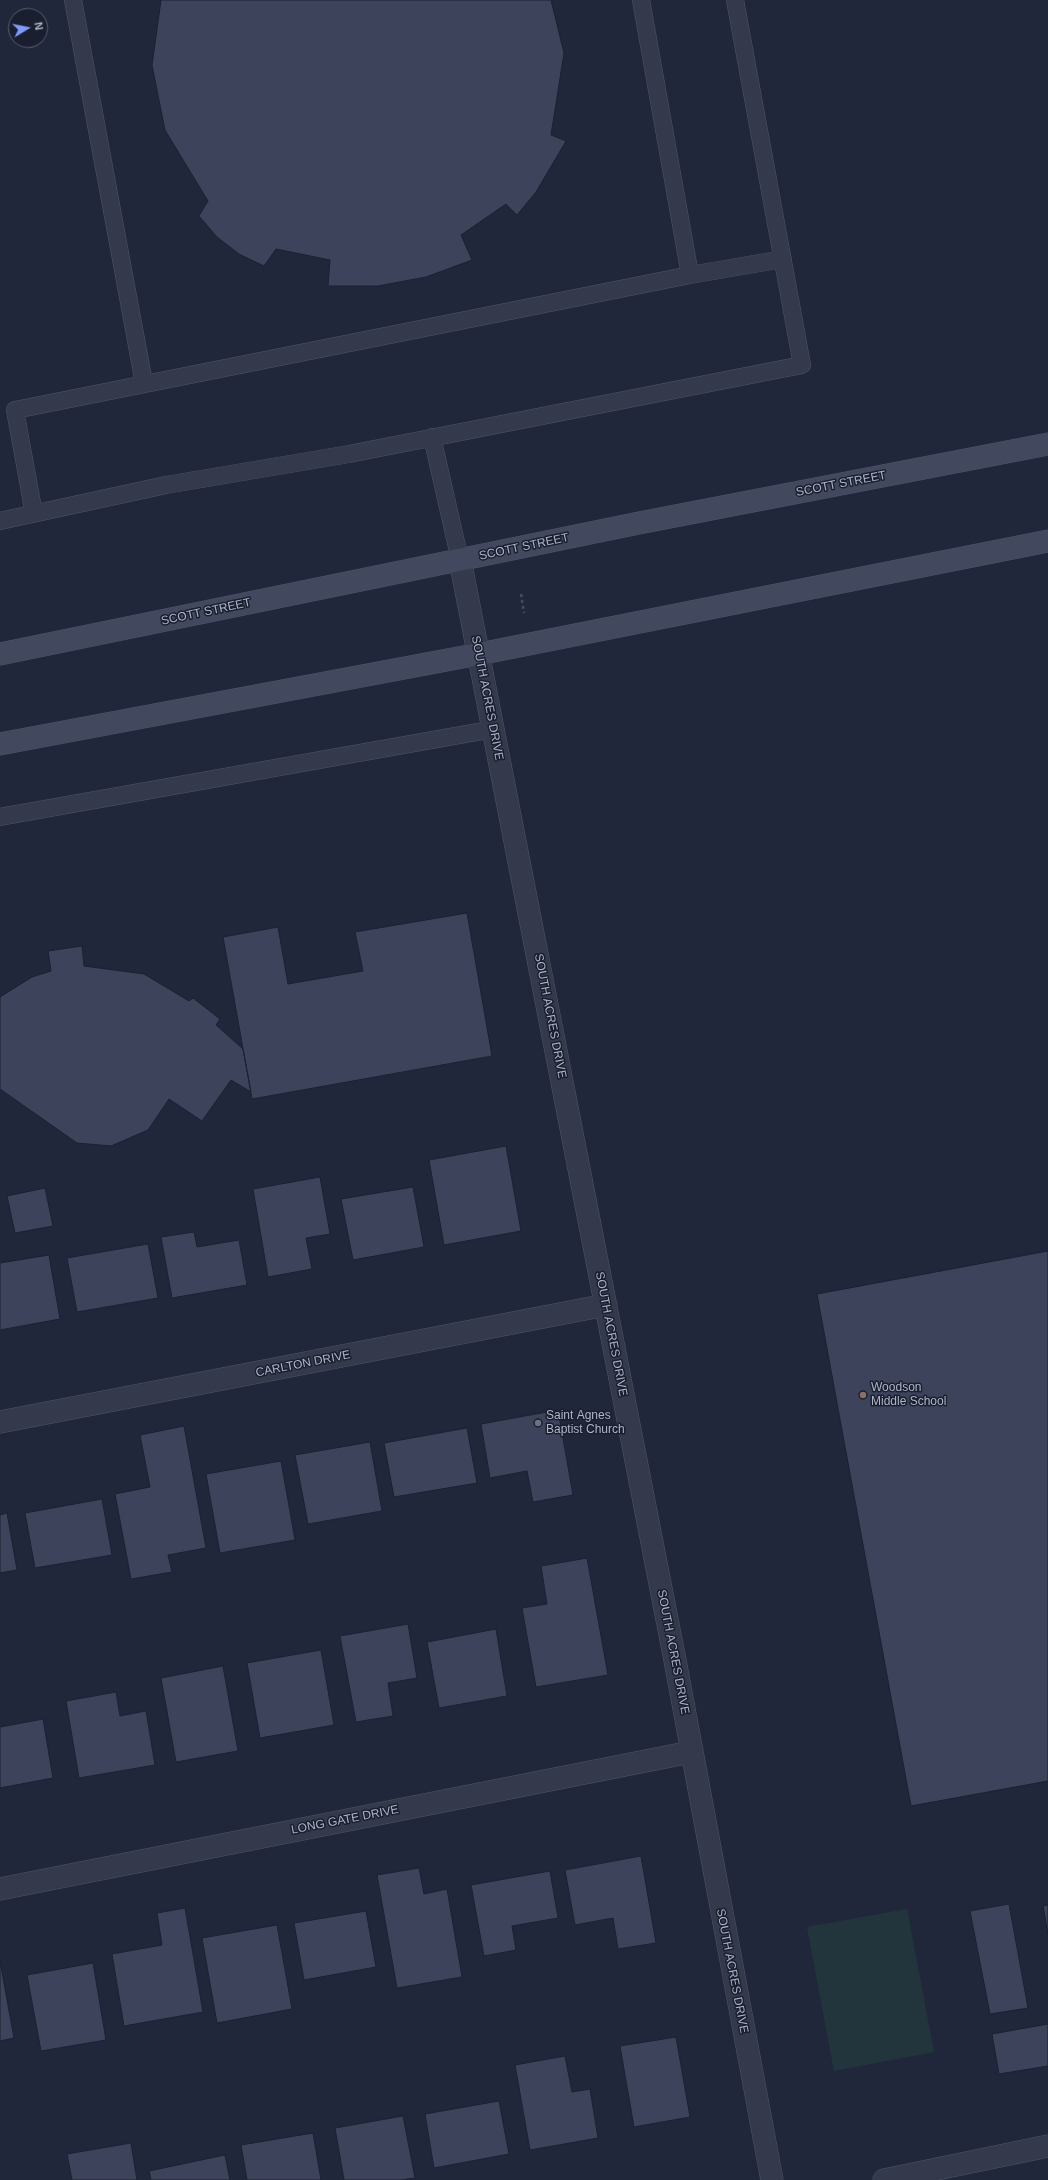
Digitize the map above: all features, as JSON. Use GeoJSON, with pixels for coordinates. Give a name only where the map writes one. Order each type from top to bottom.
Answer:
{"type":"FeatureCollection","features":[{"type":"Feature","properties":{"kind":"main road","name":"SCOTT STREET"},"geometry":{"type":"LineString","coordinates":[[0,654],[460,560],[1048,444]]}},
{"type":"Feature","properties":{"kind":"main road"},"geometry":{"type":"LineString","coordinates":[[0,744],[479,654],[1048,541]]}},
{"type":"Feature","properties":{"kind":"street","name":"SOUTH ACRES DRIVE"},"geometry":{"type":"LineString","coordinates":[[460,560],[606,1305],[772,2180]]}},
{"type":"Feature","properties":{"kind":"street","name":"CARLTON DRIVE"},"geometry":{"type":"LineString","coordinates":[[0,1422],[606,1305]]}},
{"type":"Feature","properties":{"kind":"street","name":"LONG GATE DRIVE"},"geometry":{"type":"LineString","coordinates":[[0,1889],[691,1752]]}},
{"type":"Feature","properties":{"kind":"street"},"geometry":{"type":"LineString","coordinates":[[884,2180],[1048,2146]]}},
{"type":"Feature","properties":{"kind":"lane"},"geometry":{"type":"LineString","coordinates":[[73,0],[144,383]]}},
{"type":"Feature","properties":{"kind":"lane"},"geometry":{"type":"LineString","coordinates":[[641,0],[690,275]]}},
{"type":"Feature","properties":{"kind":"lane"},"geometry":{"type":"LineString","coordinates":[[0,521],[166,486],[432,437],[802,365],[735,0]]}},
{"type":"Feature","properties":{"kind":"lane"},"geometry":{"type":"LineString","coordinates":[[34,514],[15,410],[690,275],[783,259]]}},
{"type":"Feature","properties":{"kind":"lane"},"geometry":{"type":"LineString","coordinates":[[432,437],[460,560]]}},
{"type":"Feature","properties":{"kind":"lane"},"geometry":{"type":"LineString","coordinates":[[0,817],[494,729]]}},
{"type":"Feature","properties":{"kind":"path"},"geometry":{"type":"LineString","coordinates":[[521,594],[524,613]]}},
{"type":"Feature","properties":{"kind":"shaded area"},"geometry":{"type":"Polygon","coordinates":[[[907,1909],[934,2052],[834,2071],[807,1927],[907,1909]]]}},
{"type":"Feature","properties":{"kind":"building"},"geometry":{"type":"Polygon","coordinates":[[[161,0],[551,0],[564,53],[551,135],[566,141],[536,192],[517,215],[506,204],[461,235],[472,260],[426,277],[378,286],[328,286],[330,260],[276,249],[264,266],[239,254],[217,237],[199,216],[208,201],[165,130],[152,65],[161,0]]]}},
{"type":"Feature","properties":{"kind":"building"},"geometry":{"type":"Polygon","coordinates":[[[467,913],[492,1056],[252,1099],[223,937],[278,927],[288,984],[363,971],[355,932],[467,913]]]}},
{"type":"Feature","properties":{"kind":"building"},"geometry":{"type":"Polygon","coordinates":[[[82,946],[84,966],[144,974],[189,1001],[193,998],[220,1019],[216,1025],[243,1049],[251,1092],[231,1080],[202,1121],[169,1099],[148,1130],[111,1146],[77,1143],[0,1089],[0,997],[32,977],[51,971],[48,951],[82,946]]]}},
{"type":"Feature","properties":{"kind":"building"},"geometry":{"type":"Polygon","coordinates":[[[506,1146],[521,1231],[444,1245],[429,1160],[506,1146]]]}},
{"type":"Feature","properties":{"kind":"building"},"geometry":{"type":"Polygon","coordinates":[[[320,1177],[330,1234],[306,1238],[312,1269],[268,1277],[253,1189],[320,1177]]]}},
{"type":"Feature","properties":{"kind":"building"},"geometry":{"type":"Polygon","coordinates":[[[413,1187],[424,1247],[353,1260],[341,1199],[413,1187]]]}},
{"type":"Feature","properties":{"kind":"building"},"geometry":{"type":"Polygon","coordinates":[[[45,1188],[53,1226],[15,1233],[7,1196],[45,1188]]]}},
{"type":"Feature","properties":{"kind":"building"},"geometry":{"type":"Polygon","coordinates":[[[194,1232],[197,1247],[239,1240],[247,1285],[172,1298],[161,1237],[194,1232]]]}},
{"type":"Feature","properties":{"kind":"building"},"geometry":{"type":"Polygon","coordinates":[[[148,1244],[158,1298],[77,1312],[67,1258],[148,1244]]]}},
{"type":"Feature","properties":{"kind":"building"},"geometry":{"type":"Polygon","coordinates":[[[1048,1251],[1048,1781],[911,1806],[817,1294],[1048,1251]]]}},
{"type":"Feature","properties":{"kind":"building"},"geometry":{"type":"Polygon","coordinates":[[[49,1255],[60,1319],[0,1330],[0,1263],[49,1255]]]}},
{"type":"Feature","properties":{"kind":"building"},"geometry":{"type":"Polygon","coordinates":[[[558,1410],[573,1495],[533,1502],[527,1471],[490,1478],[481,1424],[558,1410]]]}},
{"type":"Feature","properties":{"kind":"building"},"geometry":{"type":"Polygon","coordinates":[[[184,1426],[206,1548],[168,1555],[172,1572],[131,1579],[115,1494],[150,1487],[140,1435],[184,1426]]]}},
{"type":"Feature","properties":{"kind":"building"},"geometry":{"type":"Polygon","coordinates":[[[467,1428],[477,1483],[394,1497],[384,1443],[467,1428]]]}},
{"type":"Feature","properties":{"kind":"building"},"geometry":{"type":"Polygon","coordinates":[[[370,1442],[382,1511],[308,1524],[295,1455],[370,1442]]]}},
{"type":"Feature","properties":{"kind":"building"},"geometry":{"type":"Polygon","coordinates":[[[281,1461],[295,1540],[220,1553],[206,1474],[281,1461]]]}},
{"type":"Feature","properties":{"kind":"building"},"geometry":{"type":"Polygon","coordinates":[[[102,1499],[112,1555],[35,1568],[25,1513],[102,1499]]]}},
{"type":"Feature","properties":{"kind":"building"},"geometry":{"type":"Polygon","coordinates":[[[7,1513],[17,1570],[0,1573],[0,1515],[7,1513]]]}},
{"type":"Feature","properties":{"kind":"building"},"geometry":{"type":"Polygon","coordinates":[[[587,1558],[608,1675],[536,1687],[522,1608],[547,1604],[541,1566],[587,1558]]]}},
{"type":"Feature","properties":{"kind":"building"},"geometry":{"type":"Polygon","coordinates":[[[408,1624],[417,1678],[388,1683],[393,1716],[356,1722],[340,1636],[408,1624]]]}},
{"type":"Feature","properties":{"kind":"building"},"geometry":{"type":"Polygon","coordinates":[[[496,1629],[507,1696],[439,1708],[427,1642],[496,1629]]]}},
{"type":"Feature","properties":{"kind":"building"},"geometry":{"type":"Polygon","coordinates":[[[321,1650],[334,1725],[260,1738],[247,1663],[321,1650]]]}},
{"type":"Feature","properties":{"kind":"building"},"geometry":{"type":"Polygon","coordinates":[[[223,1666],[238,1751],[176,1762],[161,1678],[223,1666]]]}},
{"type":"Feature","properties":{"kind":"building"},"geometry":{"type":"Polygon","coordinates":[[[116,1692],[120,1716],[146,1711],[155,1765],[79,1778],[66,1701],[116,1692]]]}},
{"type":"Feature","properties":{"kind":"building"},"geometry":{"type":"Polygon","coordinates":[[[43,1719],[53,1778],[0,1788],[0,1727],[43,1719]]]}},
{"type":"Feature","properties":{"kind":"building"},"geometry":{"type":"Polygon","coordinates":[[[641,1856],[656,1943],[618,1949],[613,1918],[575,1925],[565,1870],[641,1856]]]}},
{"type":"Feature","properties":{"kind":"building"},"geometry":{"type":"Polygon","coordinates":[[[419,1868],[424,1894],[447,1889],[462,1977],[397,1988],[377,1875],[419,1868]]]}},
{"type":"Feature","properties":{"kind":"building"},"geometry":{"type":"Polygon","coordinates":[[[550,1871],[558,1918],[512,1926],[516,1950],[484,1956],[471,1885],[550,1871]]]}},
{"type":"Feature","properties":{"kind":"building"},"geometry":{"type":"Polygon","coordinates":[[[1009,1904],[1028,2008],[990,2014],[970,1911],[1009,1904]]]}},
{"type":"Feature","properties":{"kind":"building"},"geometry":{"type":"Polygon","coordinates":[[[1048,1905],[1048,1934],[1043,1906],[1048,1905]]]}},
{"type":"Feature","properties":{"kind":"building"},"geometry":{"type":"Polygon","coordinates":[[[185,1908],[203,2012],[124,2026],[112,1954],[162,1945],[157,1913],[185,1908]]]}},
{"type":"Feature","properties":{"kind":"building"},"geometry":{"type":"Polygon","coordinates":[[[366,1911],[376,1967],[304,1980],[294,1923],[366,1911]]]}},
{"type":"Feature","properties":{"kind":"building"},"geometry":{"type":"Polygon","coordinates":[[[277,1925],[292,2009],[217,2023],[202,1938],[277,1925]]]}},
{"type":"Feature","properties":{"kind":"building"},"geometry":{"type":"Polygon","coordinates":[[[0,1961],[14,2038],[0,2041],[0,1961]]]}},
{"type":"Feature","properties":{"kind":"building"},"geometry":{"type":"Polygon","coordinates":[[[93,1963],[106,2040],[41,2051],[27,1975],[93,1963]]]}},
{"type":"Feature","properties":{"kind":"building"},"geometry":{"type":"Polygon","coordinates":[[[1048,2024],[1048,2066],[999,2074],[992,2034],[1048,2024]]]}},
{"type":"Feature","properties":{"kind":"building"},"geometry":{"type":"Polygon","coordinates":[[[676,2037],[690,2117],[634,2127],[620,2046],[676,2037]]]}},
{"type":"Feature","properties":{"kind":"building"},"geometry":{"type":"Polygon","coordinates":[[[565,2056],[572,2092],[590,2089],[598,2138],[530,2150],[515,2065],[565,2056]]]}},
{"type":"Feature","properties":{"kind":"building"},"geometry":{"type":"Polygon","coordinates":[[[499,2101],[509,2154],[434,2168],[425,2114],[499,2101]]]}},
{"type":"Feature","properties":{"kind":"building"},"geometry":{"type":"Polygon","coordinates":[[[403,2116],[415,2178],[401,2180],[344,2180],[335,2128],[403,2116]]]}},
{"type":"Feature","properties":{"kind":"building"},"geometry":{"type":"Polygon","coordinates":[[[313,2133],[321,2180],[247,2180],[241,2145],[313,2133]]]}},
{"type":"Feature","properties":{"kind":"building"},"geometry":{"type":"Polygon","coordinates":[[[131,2143],[137,2180],[72,2180],[67,2154],[131,2143]]]}},
{"type":"Feature","properties":{"kind":"building"},"geometry":{"type":"Polygon","coordinates":[[[225,2155],[230,2180],[151,2180],[149,2171],[225,2155]]]}},
{"type":"Feature","properties":{"kind":"place","name":"Woodson Middle School"},"geometry":{"type":"Point","coordinates":[863,1395]}},
{"type":"Feature","properties":{"kind":"place","name":"Saint Agnes Baptist Church"},"geometry":{"type":"Point","coordinates":[538,1423]}}]}
